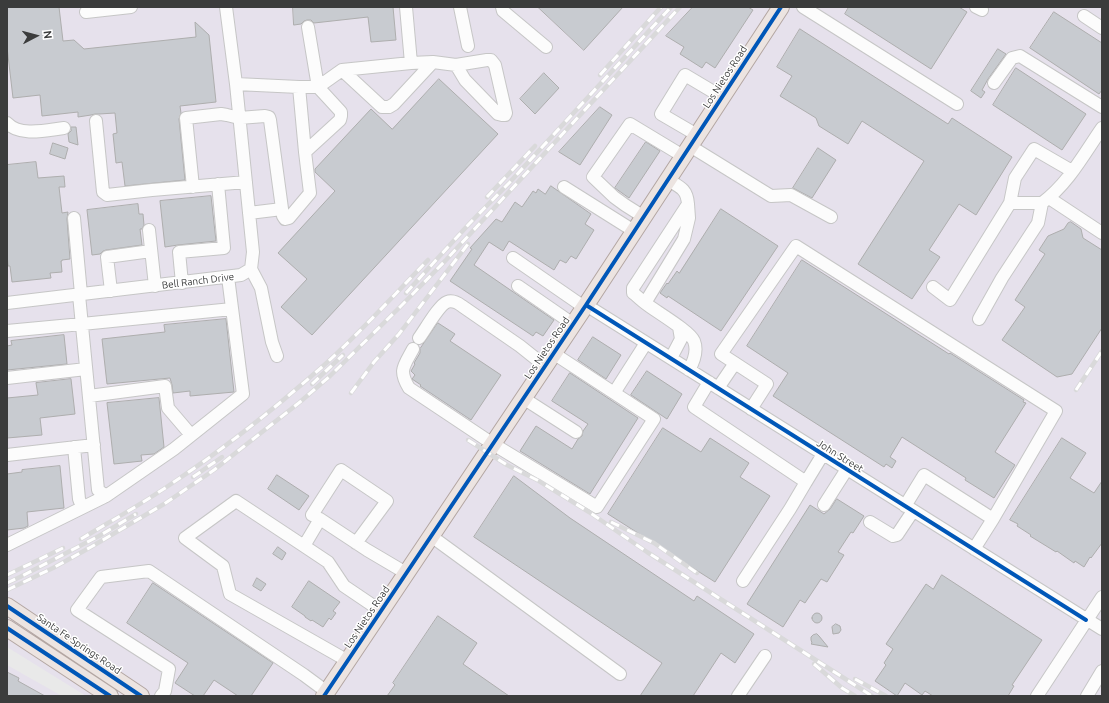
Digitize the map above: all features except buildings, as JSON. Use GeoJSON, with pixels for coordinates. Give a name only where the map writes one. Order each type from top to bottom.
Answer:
{"type":"FeatureCollection","features":[{"type":"Feature","properties":{"kind":"main road","name":"Los Nietos Road"},"geometry":{"type":"LineString","coordinates":[[326,694],[644,217],[781,7]]}},
{"type":"Feature","properties":{"kind":"main road","name":"Santa Fe Springs Road"},"geometry":{"type":"LineString","coordinates":[[7,606],[141,696]]}},
{"type":"Feature","properties":{"kind":"main road"},"geometry":{"type":"LineString","coordinates":[[7,628],[110,696]]}},
{"type":"Feature","properties":{"kind":"street"},"geometry":{"type":"LineString","coordinates":[[86,12],[131,7]]}},
{"type":"Feature","properties":{"kind":"street"},"geometry":{"type":"LineString","coordinates":[[226,7],[236,84],[253,252],[251,269],[261,288],[272,342],[277,356]]}},
{"type":"Feature","properties":{"kind":"street"},"geometry":{"type":"LineString","coordinates":[[406,7],[411,63]]}},
{"type":"Feature","properties":{"kind":"street"},"geometry":{"type":"LineString","coordinates":[[460,7],[468,46]]}},
{"type":"Feature","properties":{"kind":"street"},"geometry":{"type":"LineString","coordinates":[[502,7],[503,11],[546,48]]}},
{"type":"Feature","properties":{"kind":"street"},"geometry":{"type":"LineString","coordinates":[[803,7],[957,104]]}},
{"type":"Feature","properties":{"kind":"street"},"geometry":{"type":"LineString","coordinates":[[1084,16],[1102,28]]}},
{"type":"Feature","properties":{"kind":"street"},"geometry":{"type":"LineString","coordinates":[[305,152],[340,120],[341,116],[340,112],[318,87],[308,27]]}},
{"type":"Feature","properties":{"kind":"street"},"geometry":{"type":"LineString","coordinates":[[994,83],[1012,58],[1020,56],[1102,107]]}},
{"type":"Feature","properties":{"kind":"street"},"geometry":{"type":"LineString","coordinates":[[236,84],[318,87],[342,70],[433,62],[456,65],[487,60],[494,62],[496,65],[506,113],[505,115],[498,114],[465,80],[456,65]]}},
{"type":"Feature","properties":{"kind":"street"},"geometry":{"type":"LineString","coordinates":[[342,70],[382,107],[389,107],[394,104],[433,62]]}},
{"type":"Feature","properties":{"kind":"street"},"geometry":{"type":"LineString","coordinates":[[690,146],[661,114],[685,75],[722,97]]}},
{"type":"Feature","properties":{"kind":"street"},"geometry":{"type":"LineString","coordinates":[[193,187],[186,118],[220,114],[239,118],[269,117],[283,216],[285,219],[290,218],[310,193],[299,87]]}},
{"type":"Feature","properties":{"kind":"street"},"geometry":{"type":"LineString","coordinates":[[96,121],[103,192],[107,196],[246,182]]}},
{"type":"Feature","properties":{"kind":"street"},"geometry":{"type":"LineString","coordinates":[[7,123],[11,127],[25,132],[64,128]]}},
{"type":"Feature","properties":{"kind":"street"},"geometry":{"type":"LineString","coordinates":[[644,217],[614,197],[593,177],[630,124],[690,146],[771,196],[791,195],[831,217]]}},
{"type":"Feature","properties":{"kind":"street"},"geometry":{"type":"LineString","coordinates":[[979,318],[1002,278],[1038,223],[1045,200],[1064,182],[1102,128]]}},
{"type":"Feature","properties":{"kind":"street"},"geometry":{"type":"LineString","coordinates":[[933,286],[950,300],[1010,203],[1014,178],[1034,149],[1072,171]]}},
{"type":"Feature","properties":{"kind":"street"},"geometry":{"type":"LineString","coordinates":[[645,303],[684,239],[689,218],[687,196],[683,189],[668,180]]}},
{"type":"Feature","properties":{"kind":"street"},"geometry":{"type":"LineString","coordinates":[[182,282],[179,252],[224,248],[218,184]]}},
{"type":"Feature","properties":{"kind":"street"},"geometry":{"type":"LineString","coordinates":[[564,187],[634,231]]}},
{"type":"Feature","properties":{"kind":"street"},"geometry":{"type":"LineString","coordinates":[[1010,203],[1045,200],[1102,233]]}},
{"type":"Feature","properties":{"kind":"street"},"geometry":{"type":"LineString","coordinates":[[688,204],[634,288],[634,293],[694,340],[696,356],[689,370]]}},
{"type":"Feature","properties":{"kind":"street"},"geometry":{"type":"LineString","coordinates":[[249,213],[282,209]]}},
{"type":"Feature","properties":{"kind":"street"},"geometry":{"type":"LineString","coordinates":[[74,218],[82,324],[98,490],[106,496]]}},
{"type":"Feature","properties":{"kind":"street"},"geometry":{"type":"LineString","coordinates":[[148,230],[154,286]]}},
{"type":"Feature","properties":{"kind":"street"},"geometry":{"type":"LineString","coordinates":[[751,409],[766,384],[721,354],[796,246],[1056,410],[974,549]]}},
{"type":"Feature","properties":{"kind":"street"},"geometry":{"type":"LineString","coordinates":[[111,291],[107,256],[151,251]]}},
{"type":"Feature","properties":{"kind":"street","name":"John Street"},"geometry":{"type":"LineString","coordinates":[[513,258],[585,306],[671,358],[1102,629]]}},
{"type":"Feature","properties":{"kind":"street","name":"Bell Ranch Drive"},"geometry":{"type":"LineString","coordinates":[[7,303],[242,276],[251,269]]}},
{"type":"Feature","properties":{"kind":"street"},"geometry":{"type":"LineString","coordinates":[[7,545],[106,496],[174,449],[243,394],[228,277]]}},
{"type":"Feature","properties":{"kind":"street"},"geometry":{"type":"LineString","coordinates":[[518,286],[573,324]]}},
{"type":"Feature","properties":{"kind":"street"},"geometry":{"type":"LineString","coordinates":[[413,349],[402,368],[404,380],[409,388],[493,444],[596,507],[654,418],[614,392],[520,346],[462,306],[453,302],[446,302],[441,307],[419,338]]}},
{"type":"Feature","properties":{"kind":"street"},"geometry":{"type":"LineString","coordinates":[[7,331],[232,309]]}},
{"type":"Feature","properties":{"kind":"street"},"geometry":{"type":"LineString","coordinates":[[671,358],[681,339],[679,328]]}},
{"type":"Feature","properties":{"kind":"street"},"geometry":{"type":"LineString","coordinates":[[614,392],[646,343]]}},
{"type":"Feature","properties":{"kind":"street"},"geometry":{"type":"LineString","coordinates":[[735,363],[694,407],[806,482]]}},
{"type":"Feature","properties":{"kind":"street"},"geometry":{"type":"LineString","coordinates":[[7,378],[86,369]]}},
{"type":"Feature","properties":{"kind":"street"},"geometry":{"type":"LineString","coordinates":[[89,396],[165,386],[168,408],[191,435]]}},
{"type":"Feature","properties":{"kind":"street"},"geometry":{"type":"LineString","coordinates":[[524,398],[576,432]]}},
{"type":"Feature","properties":{"kind":"street"},"geometry":{"type":"LineString","coordinates":[[7,455],[94,445]]}},
{"type":"Feature","properties":{"kind":"street"},"geometry":{"type":"LineString","coordinates":[[74,447],[79,499],[82,508]]}},
{"type":"Feature","properties":{"kind":"street"},"geometry":{"type":"LineString","coordinates":[[743,581],[790,509],[823,454]]}},
{"type":"Feature","properties":{"kind":"street"},"geometry":{"type":"LineString","coordinates":[[824,505],[847,469]]}},
{"type":"Feature","properties":{"kind":"street"},"geometry":{"type":"LineString","coordinates":[[356,543],[386,501],[341,470],[312,515],[320,519],[356,543],[406,574]]}},
{"type":"Feature","properties":{"kind":"street"},"geometry":{"type":"LineString","coordinates":[[870,522],[893,536],[897,536],[924,475],[993,519]]}},
{"type":"Feature","properties":{"kind":"street"},"geometry":{"type":"LineString","coordinates":[[348,661],[230,594],[223,566],[185,538],[236,501],[328,562],[344,586],[381,611]]}},
{"type":"Feature","properties":{"kind":"street"},"geometry":{"type":"LineString","coordinates":[[304,546],[320,519]]}},
{"type":"Feature","properties":{"kind":"street"},"geometry":{"type":"LineString","coordinates":[[431,536],[620,674]]}},
{"type":"Feature","properties":{"kind":"street"},"geometry":{"type":"LineString","coordinates":[[161,696],[166,691],[169,669],[77,610],[101,577],[149,571],[304,675],[326,694]]}},
{"type":"Feature","properties":{"kind":"street"},"geometry":{"type":"LineString","coordinates":[[1037,696],[1102,597]]}},
{"type":"Feature","properties":{"kind":"street"},"geometry":{"type":"LineString","coordinates":[[738,696],[765,656]]}},
{"type":"Feature","properties":{"kind":"street"},"geometry":{"type":"LineString","coordinates":[[1087,696],[1102,671]]}},
{"type":"Feature","properties":{"kind":"shaded area"},"geometry":{"type":"Polygon","coordinates":[[[7,7],[1102,7],[1102,696],[86,696],[7,647],[7,7]]]}},
{"type":"Feature","properties":{"kind":"shaded area"},"geometry":{"type":"Polygon","coordinates":[[[7,665],[62,696],[7,696],[7,665]]]}},
{"type":"Feature","properties":{"kind":"railway"},"geometry":{"type":"LineString","coordinates":[[600,75],[661,7]]}},
{"type":"Feature","properties":{"kind":"railway"},"geometry":{"type":"LineString","coordinates":[[406,293],[671,7]]}},
{"type":"Feature","properties":{"kind":"railway"},"geometry":{"type":"LineString","coordinates":[[7,590],[53,568],[164,504],[214,470],[300,402],[330,376],[446,260],[680,7]]}},
{"type":"Feature","properties":{"kind":"railway"},"geometry":{"type":"LineString","coordinates":[[487,197],[535,146]]}},
{"type":"Feature","properties":{"kind":"railway"},"geometry":{"type":"LineString","coordinates":[[351,393],[374,362],[399,334],[468,244]]}},
{"type":"Feature","properties":{"kind":"railway"},"geometry":{"type":"LineString","coordinates":[[81,539],[171,484],[229,443],[267,413],[304,383],[336,354],[428,260]]}},
{"type":"Feature","properties":{"kind":"railway"},"geometry":{"type":"LineString","coordinates":[[1076,390],[1102,351]]}},
{"type":"Feature","properties":{"kind":"railway"},"geometry":{"type":"LineString","coordinates":[[312,384],[343,355]]}},
{"type":"Feature","properties":{"kind":"railway"},"geometry":{"type":"LineString","coordinates":[[468,440],[507,465],[539,481],[589,512],[647,552],[872,696]]}},
{"type":"Feature","properties":{"kind":"railway"},"geometry":{"type":"LineString","coordinates":[[193,477],[222,457]]}},
{"type":"Feature","properties":{"kind":"railway"},"geometry":{"type":"LineString","coordinates":[[7,583],[99,536],[136,514]]}},
{"type":"Feature","properties":{"kind":"railway"},"geometry":{"type":"LineString","coordinates":[[611,522],[654,543],[697,573]]}},
{"type":"Feature","properties":{"kind":"railway"},"geometry":{"type":"LineString","coordinates":[[7,575],[63,548]]}},
{"type":"Feature","properties":{"kind":"railway"},"geometry":{"type":"LineString","coordinates":[[814,664],[842,688],[855,696]]}},
{"type":"Feature","properties":{"kind":"railway"},"geometry":{"type":"LineString","coordinates":[[855,679],[886,696]]}},
{"type":"Feature","properties":{"kind":"cycle path"},"geometry":{"type":"LineString","coordinates":[[324,696],[586,305],[781,7]]}},
{"type":"Feature","properties":{"kind":"cycle path"},"geometry":{"type":"LineString","coordinates":[[586,305],[1086,620]]}},
{"type":"Feature","properties":{"kind":"cycle path"},"geometry":{"type":"LineString","coordinates":[[7,606],[141,696]]}},
{"type":"Feature","properties":{"kind":"cycle path"},"geometry":{"type":"LineString","coordinates":[[7,628],[110,696]]}}]}
